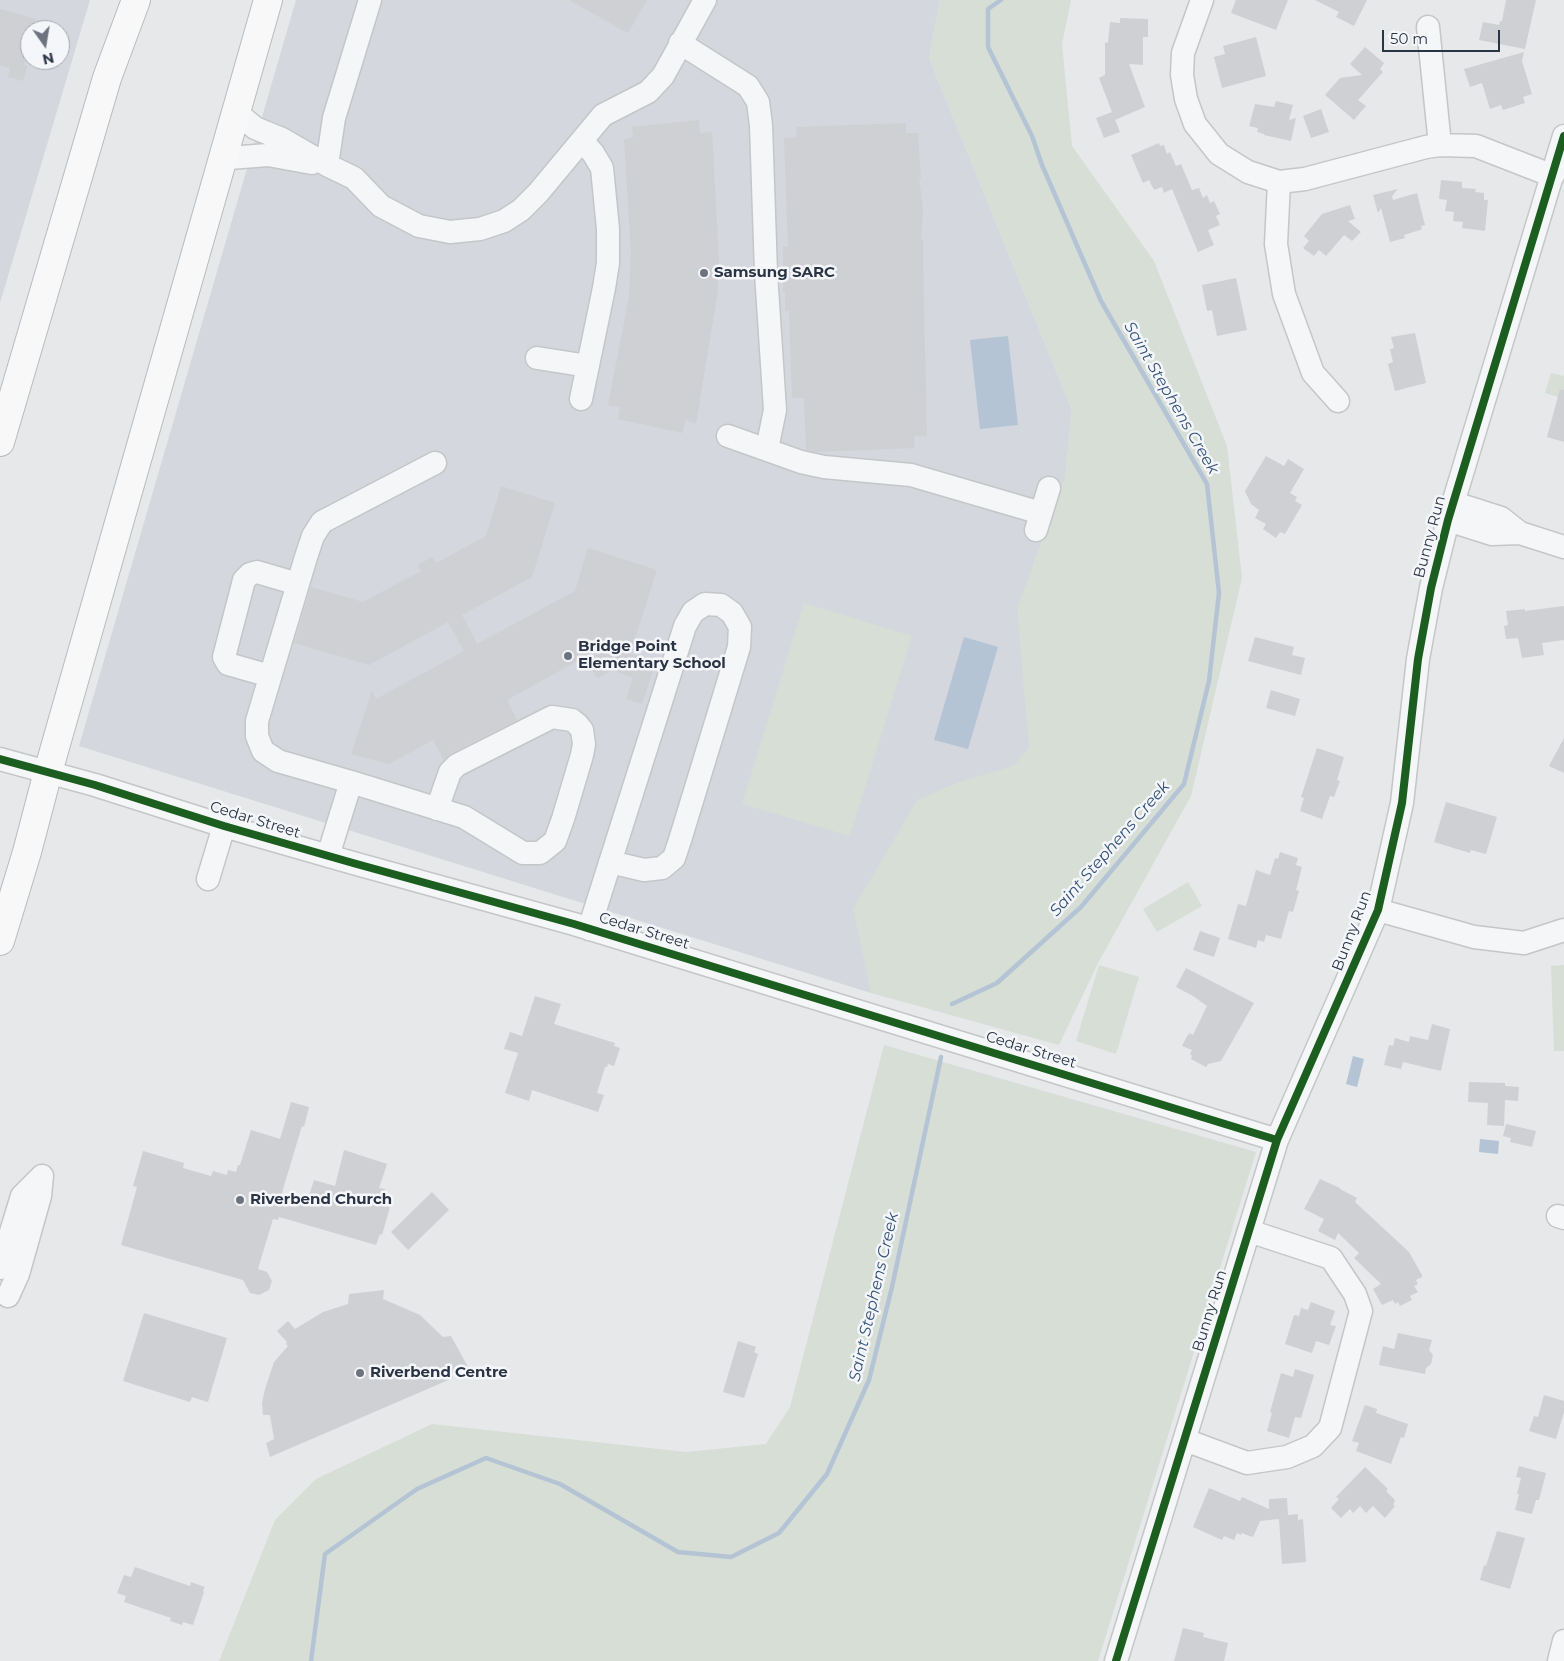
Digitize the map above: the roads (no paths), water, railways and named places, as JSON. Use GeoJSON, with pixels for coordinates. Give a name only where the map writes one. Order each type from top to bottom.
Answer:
{"type":"FeatureCollection","features":[{"type":"Feature","properties":{"kind":"highway"},"geometry":{"type":"LineString","coordinates":[[0,442],[107,78],[136,0]]}},
{"type":"Feature","properties":{"kind":"highway"},"geometry":{"type":"LineString","coordinates":[[0,941],[27,852],[48,772],[268,0]]}},
{"type":"Feature","properties":{"kind":"street"},"geometry":{"type":"LineString","coordinates":[[327,165],[334,118],[370,0]]}},
{"type":"Feature","properties":{"kind":"street"},"geometry":{"type":"LineString","coordinates":[[236,112],[255,128],[282,139],[354,178],[381,206],[418,226],[450,232],[480,230],[504,221],[521,210],[603,115],[648,92],[663,76],[680,42],[705,0]]}},
{"type":"Feature","properties":{"kind":"street"},"geometry":{"type":"LineString","coordinates":[[1202,0],[1183,52],[1182,75],[1186,99],[1196,124],[1219,154],[1248,172],[1279,182],[1305,179],[1440,145],[1476,146],[1553,176]]}},
{"type":"Feature","properties":{"kind":"street"},"geometry":{"type":"LineString","coordinates":[[1428,27],[1440,145]]}},
{"type":"Feature","properties":{"kind":"street"},"geometry":{"type":"LineString","coordinates":[[680,42],[748,86],[758,102],[761,125],[766,273],[775,410],[767,449]]}},
{"type":"Feature","properties":{"kind":"street","name":"Bunny Run"},"geometry":{"type":"LineString","coordinates":[[1116,1661],[1277,1140],[1378,910],[1402,803],[1421,641],[1431,588],[1451,511],[1564,136]]}},
{"type":"Feature","properties":{"kind":"street"},"geometry":{"type":"LineString","coordinates":[[581,399],[608,263],[608,228],[602,168],[582,141]]}},
{"type":"Feature","properties":{"kind":"street"},"geometry":{"type":"LineString","coordinates":[[222,161],[229,158],[268,155],[327,165]]}},
{"type":"Feature","properties":{"kind":"street"},"geometry":{"type":"LineString","coordinates":[[1279,182],[1276,244],[1284,294],[1313,373],[1338,401]]}},
{"type":"Feature","properties":{"kind":"street"},"geometry":{"type":"LineString","coordinates":[[537,358],[588,366]]}},
{"type":"Feature","properties":{"kind":"street"},"geometry":{"type":"LineString","coordinates":[[728,436],[801,462],[824,467],[911,475],[1039,521],[1049,488]]}},
{"type":"Feature","properties":{"kind":"street"},"geometry":{"type":"LineString","coordinates":[[435,463],[322,522],[313,536],[270,676],[257,721],[257,736],[262,750],[278,761],[464,817],[523,853],[540,853],[555,842],[563,819],[582,755],[584,744],[582,730],[572,720],[552,717],[458,765],[450,772],[438,809]]}},
{"type":"Feature","properties":{"kind":"street"},"geometry":{"type":"LineString","coordinates":[[1451,511],[1501,518],[1520,533],[1564,547]]}},
{"type":"Feature","properties":{"kind":"street"},"geometry":{"type":"LineString","coordinates":[[270,676],[228,664],[224,657],[244,580],[250,574],[257,572],[298,584]]}},
{"type":"Feature","properties":{"kind":"street"},"geometry":{"type":"LineString","coordinates":[[589,928],[685,626],[693,612],[706,604],[722,605],[732,613],[740,627],[739,647],[674,858],[662,868],[644,870],[610,862]]}},
{"type":"Feature","properties":{"kind":"street","name":"Cedar Street"},"geometry":{"type":"LineString","coordinates":[[0,759],[328,856],[589,928],[1277,1140]]}},
{"type":"Feature","properties":{"kind":"street"},"geometry":{"type":"LineString","coordinates":[[328,856],[351,782]]}},
{"type":"Feature","properties":{"kind":"street"},"geometry":{"type":"LineString","coordinates":[[208,879],[224,826]]}},
{"type":"Feature","properties":{"kind":"street"},"geometry":{"type":"LineString","coordinates":[[1378,910],[1474,937],[1524,943],[1564,930]]}},
{"type":"Feature","properties":{"kind":"street"},"geometry":{"type":"LineString","coordinates":[[0,1268],[22,1196],[42,1176],[40,1196],[20,1265],[3,1294]]}},
{"type":"Feature","properties":{"kind":"street"},"geometry":{"type":"LineString","coordinates":[[1185,1440],[1247,1463],[1287,1457],[1313,1446],[1330,1428],[1361,1311],[1355,1294],[1331,1258],[1249,1231]]}},
{"type":"Feature","properties":{"kind":"street"},"geometry":{"type":"LineString","coordinates":[[1559,1661],[1564,1642]]}},
{"type":"Feature","properties":{"kind":"water"},"geometry":{"type":"Polygon","coordinates":[[[1008,336],[1018,425],[980,429],[970,340],[1008,336]]]}},
{"type":"Feature","properties":{"kind":"water"},"geometry":{"type":"Polygon","coordinates":[[[964,637],[998,647],[968,749],[934,740],[964,637]]]}},
{"type":"Feature","properties":{"kind":"water"},"geometry":{"type":"Polygon","coordinates":[[[1353,1056],[1364,1059],[1357,1087],[1346,1084],[1353,1056]]]}},
{"type":"Feature","properties":{"kind":"water"},"geometry":{"type":"Polygon","coordinates":[[[1480,1139],[1499,1141],[1498,1154],[1479,1152],[1480,1139]]]}},
{"type":"Feature","properties":{"kind":"waterway","name":"Saint Stephens Creek"},"geometry":{"type":"LineString","coordinates":[[952,1004],[997,983],[1081,907],[1184,784],[1209,681],[1219,593],[1207,484],[1101,301],[1042,165],[1032,136],[988,47],[988,9],[1001,0]]}},
{"type":"Feature","properties":{"kind":"waterway","name":"Saint Stephens Creek"},"geometry":{"type":"LineString","coordinates":[[311,1661],[325,1554],[417,1489],[486,1458],[560,1484],[678,1552],[731,1557],[779,1533],[827,1474],[869,1380],[892,1287],[941,1057]]}},
{"type":"Feature","properties":{"kind":"place","name":"Samsung SARC"},"geometry":{"type":"Point","coordinates":[704,273]}},
{"type":"Feature","properties":{"kind":"place","name":"Bridge Point Elementary School"},"geometry":{"type":"Point","coordinates":[568,656]}},
{"type":"Feature","properties":{"kind":"place","name":"Riverbend Church"},"geometry":{"type":"Point","coordinates":[240,1200]}},
{"type":"Feature","properties":{"kind":"place","name":"Riverbend Centre"},"geometry":{"type":"Point","coordinates":[360,1373]}}]}
